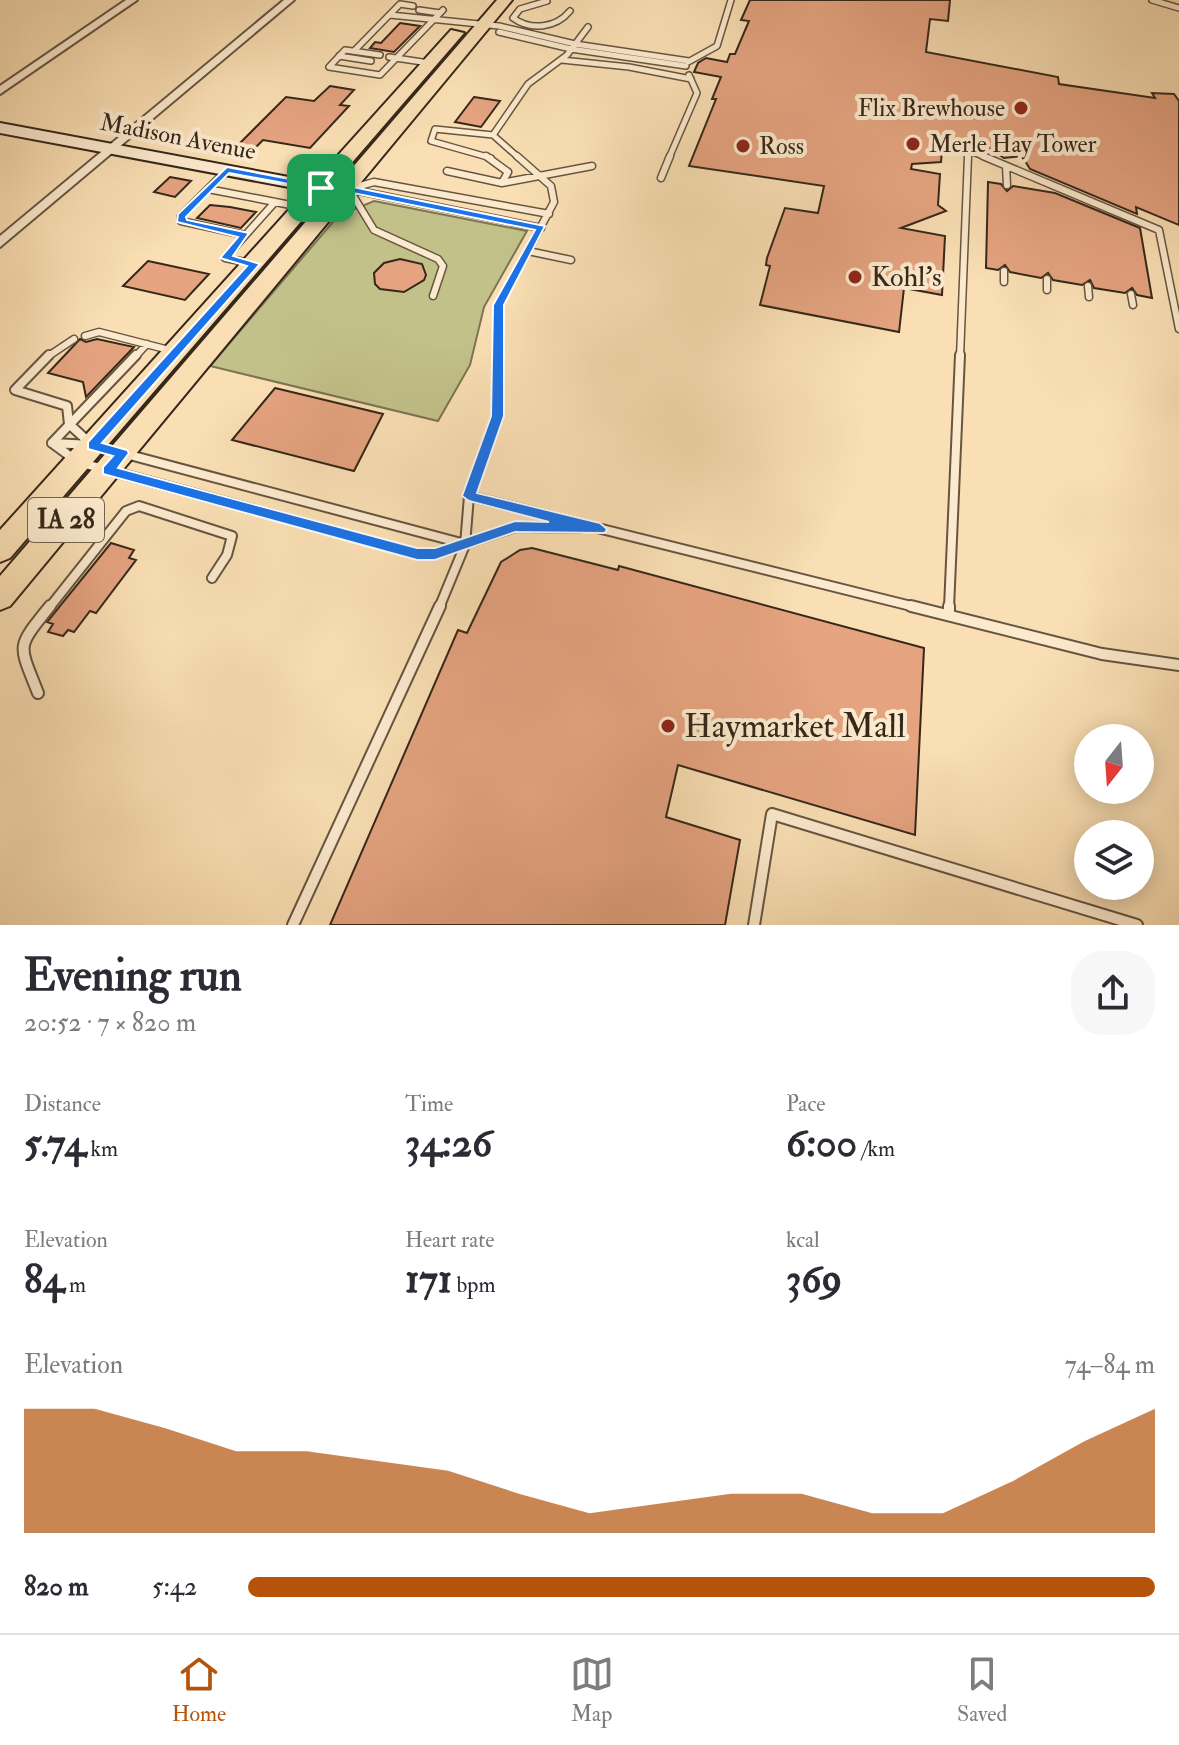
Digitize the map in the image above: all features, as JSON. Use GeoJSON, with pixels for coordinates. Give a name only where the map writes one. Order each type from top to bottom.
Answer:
{"type":"FeatureCollection","features":[{"type":"Feature","properties":{"kind":"main road","name":"IA 28"},"geometry":{"type":"LineString","coordinates":[[0,597],[348,189],[476,26],[484,0]]}},
{"type":"Feature","properties":{"kind":"main road","name":"IA 28"},"geometry":{"type":"LineString","coordinates":[[0,550],[429,63],[505,0]]}},
{"type":"Feature","properties":{"kind":"street"},"geometry":{"type":"LineString","coordinates":[[0,91],[132,0]]}},
{"type":"Feature","properties":{"kind":"street"},"geometry":{"type":"LineString","coordinates":[[0,243],[289,0]]}},
{"type":"Feature","properties":{"kind":"street","name":"Madison Avenue"},"geometry":{"type":"LineString","coordinates":[[0,128],[321,188],[348,189]]}},
{"type":"Feature","properties":{"kind":"lane"},"geometry":{"type":"LineString","coordinates":[[390,15],[476,26],[573,47],[687,64],[717,46],[731,0]]}},
{"type":"Feature","properties":{"kind":"lane"},"geometry":{"type":"LineString","coordinates":[[1152,0],[1179,8]]}},
{"type":"Feature","properties":{"kind":"lane"},"geometry":{"type":"LineString","coordinates":[[547,1],[520,9],[513,18],[518,22],[554,26],[561,24],[570,11]]}},
{"type":"Feature","properties":{"kind":"lane"},"geometry":{"type":"LineString","coordinates":[[354,51],[399,5],[412,7]]}},
{"type":"Feature","properties":{"kind":"lane"},"geometry":{"type":"LineString","coordinates":[[398,58],[441,11],[421,8]]}},
{"type":"Feature","properties":{"kind":"lane"},"geometry":{"type":"LineString","coordinates":[[493,135],[528,84],[538,73],[561,60],[588,27]]}},
{"type":"Feature","properties":{"kind":"lane"},"geometry":{"type":"LineString","coordinates":[[573,47],[687,64]]}},
{"type":"Feature","properties":{"kind":"lane"},"geometry":{"type":"LineString","coordinates":[[380,55],[345,50],[331,69],[375,76],[387,61],[398,58],[429,63]]}},
{"type":"Feature","properties":{"kind":"lane"},"geometry":{"type":"LineString","coordinates":[[339,56],[371,61]]}},
{"type":"Feature","properties":{"kind":"lane"},"geometry":{"type":"LineString","coordinates":[[561,60],[629,67],[691,79]]}},
{"type":"Feature","properties":{"kind":"lane"},"geometry":{"type":"LineString","coordinates":[[629,67],[659,62]]}},
{"type":"Feature","properties":{"kind":"lane"},"geometry":{"type":"LineString","coordinates":[[661,178],[697,93],[687,64]]}},
{"type":"Feature","properties":{"kind":"lane"},"geometry":{"type":"LineString","coordinates":[[293,925],[465,545],[469,496],[498,416],[496,315],[549,214],[554,193],[543,178],[493,135],[435,129],[431,141],[495,160],[508,172],[502,183]]}},
{"type":"Feature","properties":{"kind":"lane"},"geometry":{"type":"LineString","coordinates":[[949,615],[968,150],[1159,230],[1179,329]]}},
{"type":"Feature","properties":{"kind":"lane"},"geometry":{"type":"LineString","coordinates":[[447,171],[502,183],[543,178],[592,166]]}},
{"type":"Feature","properties":{"kind":"lane"},"geometry":{"type":"LineString","coordinates":[[1006,166],[1007,185]]}},
{"type":"Feature","properties":{"kind":"lane"},"geometry":{"type":"LineString","coordinates":[[227,170],[181,221],[245,235]]}},
{"type":"Feature","properties":{"kind":"lane"},"geometry":{"type":"LineString","coordinates":[[1042,181],[1043,191]]}},
{"type":"Feature","properties":{"kind":"lane"},"geometry":{"type":"LineString","coordinates":[[348,189],[374,182],[549,214]]}},
{"type":"Feature","properties":{"kind":"lane"},"geometry":{"type":"LineString","coordinates":[[208,189],[304,208]]}},
{"type":"Feature","properties":{"kind":"lane"},"geometry":{"type":"LineString","coordinates":[[348,189],[541,228]]}},
{"type":"Feature","properties":{"kind":"lane"},"geometry":{"type":"LineString","coordinates":[[348,189],[374,230],[420,248],[438,259],[443,266],[433,296]]}},
{"type":"Feature","properties":{"kind":"lane"},"geometry":{"type":"LineString","coordinates":[[255,264],[225,258],[275,202]]}},
{"type":"Feature","properties":{"kind":"lane"},"geometry":{"type":"LineString","coordinates":[[528,251],[571,260]]}},
{"type":"Feature","properties":{"kind":"lane"},"geometry":{"type":"LineString","coordinates":[[1004,271],[1004,282]]}},
{"type":"Feature","properties":{"kind":"lane"},"geometry":{"type":"LineString","coordinates":[[1047,279],[1047,290]]}},
{"type":"Feature","properties":{"kind":"lane"},"geometry":{"type":"LineString","coordinates":[[1088,286],[1089,297]]}},
{"type":"Feature","properties":{"kind":"lane"},"geometry":{"type":"LineString","coordinates":[[1131,294],[1133,305]]}},
{"type":"Feature","properties":{"kind":"lane"},"geometry":{"type":"LineString","coordinates":[[85,336],[99,332],[176,351]]}},
{"type":"Feature","properties":{"kind":"lane"},"geometry":{"type":"LineString","coordinates":[[74,339],[55,349],[15,390],[67,406],[69,424],[85,454]]}},
{"type":"Feature","properties":{"kind":"lane"},"geometry":{"type":"LineString","coordinates":[[52,443],[88,404],[98,399],[147,344]]}},
{"type":"Feature","properties":{"kind":"lane"},"geometry":{"type":"LineString","coordinates":[[52,443],[417,554],[435,554],[515,527],[600,529]]}},
{"type":"Feature","properties":{"kind":"lane"},"geometry":{"type":"LineString","coordinates":[[52,443],[115,462],[465,545]]}},
{"type":"Feature","properties":{"kind":"lane"},"geometry":{"type":"LineString","coordinates":[[469,496],[1102,654],[1179,665]]}},
{"type":"Feature","properties":{"kind":"lane"},"geometry":{"type":"LineString","coordinates":[[38,693],[21,650],[22,642],[126,511],[139,506],[222,530],[232,536],[227,555],[212,578]]}},
{"type":"Feature","properties":{"kind":"lane"},"geometry":{"type":"LineString","coordinates":[[754,925],[772,814],[1137,925]]}},
{"type":"Feature","properties":{"kind":"shaded area"},"geometry":{"type":"Polygon","coordinates":[[[374,201],[527,231],[484,307],[470,365],[438,421],[210,366],[338,216],[374,201]]]}},
{"type":"Feature","properties":{"kind":"building"},"geometry":{"type":"Polygon","coordinates":[[[750,0],[950,0],[948,21],[930,19],[926,52],[1058,77],[1059,84],[1155,98],[1152,93],[1174,94],[1179,101],[1179,225],[1136,207],[1137,214],[1030,169],[1022,156],[1004,158],[981,143],[943,138],[941,162],[912,164],[911,169],[940,174],[938,205],[946,211],[901,228],[945,236],[942,295],[904,288],[899,332],[760,305],[770,266],[766,265],[767,258],[785,208],[818,213],[824,186],[689,166],[716,99],[712,99],[721,77],[694,72],[698,63],[706,58],[727,62],[730,54],[735,54],[749,21],[741,20],[750,0]]]}},
{"type":"Feature","properties":{"kind":"building"},"geometry":{"type":"Polygon","coordinates":[[[400,23],[420,26],[394,52],[370,48],[375,42],[381,43],[400,23]]]}},
{"type":"Feature","properties":{"kind":"building"},"geometry":{"type":"Polygon","coordinates":[[[330,86],[354,90],[340,105],[349,106],[310,148],[263,140],[248,155],[231,152],[286,97],[314,101],[330,86]]]}},
{"type":"Feature","properties":{"kind":"building"},"geometry":{"type":"Polygon","coordinates":[[[474,97],[500,101],[481,127],[455,122],[474,97]]]}},
{"type":"Feature","properties":{"kind":"building"},"geometry":{"type":"Polygon","coordinates":[[[170,177],[191,181],[175,197],[154,192],[170,177]]]}},
{"type":"Feature","properties":{"kind":"building"},"geometry":{"type":"Polygon","coordinates":[[[988,182],[1001,184],[1007,191],[1013,186],[1055,193],[1140,228],[1152,298],[1137,295],[1132,288],[1125,293],[1094,288],[1090,280],[1082,285],[1053,280],[1048,273],[1041,278],[1010,272],[1005,265],[998,270],[986,268],[988,182]]]}},
{"type":"Feature","properties":{"kind":"building"},"geometry":{"type":"Polygon","coordinates":[[[210,205],[256,212],[241,228],[197,218],[210,205]]]}},
{"type":"Feature","properties":{"kind":"building"},"geometry":{"type":"Polygon","coordinates":[[[400,259],[422,264],[426,275],[424,280],[404,292],[380,289],[375,284],[374,273],[384,263],[400,259]]]}},
{"type":"Feature","properties":{"kind":"building"},"geometry":{"type":"Polygon","coordinates":[[[148,261],[209,274],[185,300],[123,286],[148,261]]]}},
{"type":"Feature","properties":{"kind":"building"},"geometry":{"type":"Polygon","coordinates":[[[80,339],[86,342],[97,339],[134,347],[86,397],[83,382],[48,373],[80,339]]]}},
{"type":"Feature","properties":{"kind":"building"},"geometry":{"type":"Polygon","coordinates":[[[275,388],[383,414],[354,471],[232,440],[275,388]]]}},
{"type":"Feature","properties":{"kind":"building"},"geometry":{"type":"Polygon","coordinates":[[[111,543],[134,550],[129,558],[136,560],[96,613],[90,611],[74,632],[68,630],[63,636],[48,632],[53,624],[47,622],[111,543]]]}},
{"type":"Feature","properties":{"kind":"building","name":"Haymarket Mall"},"geometry":{"type":"Polygon","coordinates":[[[532,548],[618,570],[619,566],[924,648],[915,835],[678,765],[666,817],[740,840],[725,925],[330,925],[458,630],[467,633],[501,562],[520,550],[532,548]]]}},
{"type":"Feature","properties":{"kind":"place","name":"Flix Brewhouse"},"geometry":{"type":"Point","coordinates":[1021,108]}},
{"type":"Feature","properties":{"kind":"place","name":"Merle Hay Tower"},"geometry":{"type":"Point","coordinates":[913,144]}},
{"type":"Feature","properties":{"kind":"place","name":"Ross"},"geometry":{"type":"Point","coordinates":[743,146]}},
{"type":"Feature","properties":{"kind":"place","name":"Kohl's"},"geometry":{"type":"Point","coordinates":[855,277]}},
{"type":"Feature","properties":{"kind":"place","name":"Haymarket Mall"},"geometry":{"type":"Point","coordinates":[668,726]}},
{"type":"Feature","properties":{"kind":"route"},"geometry":{"type":"LineString","coordinates":[[227,170],[321,188],[348,189],[364,195],[541,228],[504,294],[496,315],[498,416],[469,496],[600,529],[515,527],[435,554],[417,554],[108,471],[122,453],[92,445],[255,264],[225,258],[245,235],[182,222],[181,216],[227,170]]}}]}
